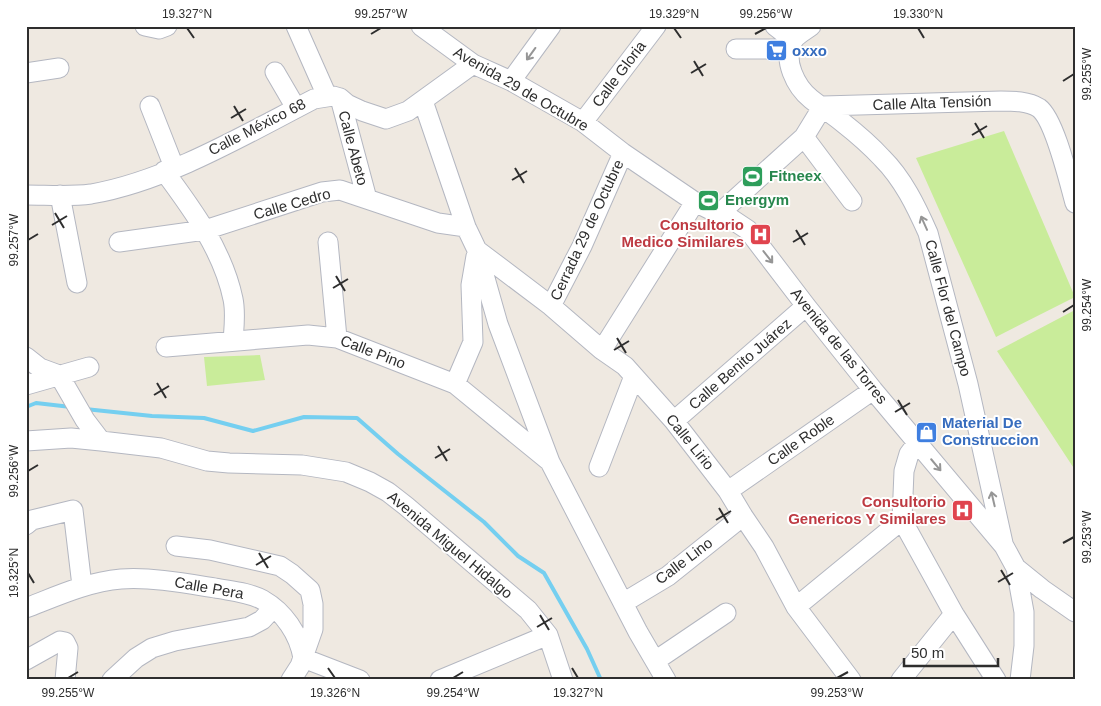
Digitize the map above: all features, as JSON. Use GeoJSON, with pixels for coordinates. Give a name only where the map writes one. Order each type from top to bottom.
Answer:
{"type":"FeatureCollection","features":[{"type":"Feature","properties":{"kind":"street"},"geometry":{"type":"LineString","coordinates":[[144,26],[159,29],[167,26]]}},
{"type":"Feature","properties":{"kind":"street","name":"Calle Abeto"},"geometry":{"type":"LineString","coordinates":[[296,26],[333,97],[367,199]]}},
{"type":"Feature","properties":{"kind":"street","name":"Avenida 29 de Octubre"},"geometry":{"type":"LineString","coordinates":[[421,26],[441,32],[473,64],[511,81],[583,122],[623,153],[695,202]]}},
{"type":"Feature","properties":{"kind":"street"},"geometry":{"type":"LineString","coordinates":[[511,81],[551,26]]}},
{"type":"Feature","properties":{"kind":"street","name":"Calle Gloria"},"geometry":{"type":"LineString","coordinates":[[583,122],[656,26]]}},
{"type":"Feature","properties":{"kind":"street"},"geometry":{"type":"LineString","coordinates":[[775,26],[792,44]]}},
{"type":"Feature","properties":{"kind":"street"},"geometry":{"type":"LineString","coordinates":[[736,49],[792,44],[811,26]]}},
{"type":"Feature","properties":{"kind":"street","name":"Calle Flor del Campo"},"geometry":{"type":"LineString","coordinates":[[792,44],[790,63],[795,79],[811,99],[823,106],[861,137],[884,159],[902,183],[919,212],[928,233],[968,384],[1004,546]]}},
{"type":"Feature","properties":{"kind":"street"},"geometry":{"type":"LineString","coordinates":[[333,97],[362,111],[386,119],[408,112],[473,64]]}},
{"type":"Feature","properties":{"kind":"street"},"geometry":{"type":"LineString","coordinates":[[26,73],[59,68]]}},
{"type":"Feature","properties":{"kind":"street"},"geometry":{"type":"LineString","coordinates":[[275,72],[296,108]]}},
{"type":"Feature","properties":{"kind":"street","name":"Calle México 68"},"geometry":{"type":"LineString","coordinates":[[26,195],[90,194],[130,184],[210,151],[314,99],[333,97]]}},
{"type":"Feature","properties":{"kind":"street","name":"Calle Pino"},"geometry":{"type":"LineString","coordinates":[[423,101],[466,227],[478,250],[498,324],[550,462],[623,603],[666,680]]}},
{"type":"Feature","properties":{"kind":"street","name":"Calle Alta Tensión"},"geometry":{"type":"LineString","coordinates":[[823,106],[1017,101],[1039,108],[1045,114],[1056,139],[1075,203]]}},
{"type":"Feature","properties":{"kind":"street"},"geometry":{"type":"LineString","coordinates":[[150,106],[169,169],[205,230],[225,272],[233,300],[235,319],[233,341]]}},
{"type":"Feature","properties":{"kind":"street"},"geometry":{"type":"LineString","coordinates":[[721,212],[804,137],[823,106]]}},
{"type":"Feature","properties":{"kind":"street"},"geometry":{"type":"LineString","coordinates":[[804,137],[852,201]]}},
{"type":"Feature","properties":{"kind":"street","name":"Cerrada 29 de Octubre"},"geometry":{"type":"LineString","coordinates":[[550,306],[582,246],[623,153]]}},
{"type":"Feature","properties":{"kind":"street","name":"Calle Cedro"},"geometry":{"type":"LineString","coordinates":[[119,242],[205,230],[322,192],[340,190],[438,223],[466,227]]}},
{"type":"Feature","properties":{"kind":"street"},"geometry":{"type":"LineString","coordinates":[[60,195],[77,283]]}},
{"type":"Feature","properties":{"kind":"street"},"geometry":{"type":"LineString","coordinates":[[602,350],[695,202]]}},
{"type":"Feature","properties":{"kind":"street","name":"Avenida de las Torres"},"geometry":{"type":"LineString","coordinates":[[695,202],[714,211],[721,212],[748,230],[873,390],[1004,546],[1016,568],[1075,612]]}},
{"type":"Feature","properties":{"kind":"street"},"geometry":{"type":"LineString","coordinates":[[328,242],[337,338]]}},
{"type":"Feature","properties":{"kind":"street"},"geometry":{"type":"LineString","coordinates":[[455,384],[473,342],[471,285],[478,250]]}},
{"type":"Feature","properties":{"kind":"street","name":"Calle Lirio"},"geometry":{"type":"LineString","coordinates":[[478,250],[550,306],[602,350],[625,366],[674,421],[728,490],[764,547],[796,607],[851,680]]}},
{"type":"Feature","properties":{"kind":"street","name":"Calle Benito Juárez"},"geometry":{"type":"LineString","coordinates":[[674,421],[806,306]]}},
{"type":"Feature","properties":{"kind":"street","name":"Calle Pino"},"geometry":{"type":"LineString","coordinates":[[166,347],[308,335],[337,338],[455,384],[550,462]]}},
{"type":"Feature","properties":{"kind":"street"},"geometry":{"type":"LineString","coordinates":[[26,357],[40,368],[61,378],[85,420],[101,441]]}},
{"type":"Feature","properties":{"kind":"street"},"geometry":{"type":"LineString","coordinates":[[26,384],[61,378],[89,367]]}},
{"type":"Feature","properties":{"kind":"street"},"geometry":{"type":"LineString","coordinates":[[599,468],[634,376]]}},
{"type":"Feature","properties":{"kind":"street","name":"Calle Roble"},"geometry":{"type":"LineString","coordinates":[[728,490],[873,390]]}},
{"type":"Feature","properties":{"kind":"street","name":"Avenida Miguel Hidalgo"},"geometry":{"type":"LineString","coordinates":[[26,441],[72,438],[161,448],[206,461],[302,465],[346,472],[370,482],[388,492],[406,506],[528,610],[548,635],[563,680]]}},
{"type":"Feature","properties":{"kind":"street"},"geometry":{"type":"LineString","coordinates":[[918,442],[909,454],[904,471],[902,520],[954,614],[996,680]]}},
{"type":"Feature","properties":{"kind":"street"},"geometry":{"type":"LineString","coordinates":[[26,525],[32,520],[73,510],[82,586]]}},
{"type":"Feature","properties":{"kind":"street","name":"Calle Lino"},"geometry":{"type":"LineString","coordinates":[[623,603],[668,576],[743,516]]}},
{"type":"Feature","properties":{"kind":"street"},"geometry":{"type":"LineString","coordinates":[[796,607],[902,520]]}},
{"type":"Feature","properties":{"kind":"street"},"geometry":{"type":"LineString","coordinates":[[176,546],[210,550],[280,566],[310,590],[313,604],[313,629],[300,666],[291,680]]}},
{"type":"Feature","properties":{"kind":"street"},"geometry":{"type":"LineString","coordinates":[[1016,568],[1024,612],[1024,646],[1020,680]]}},
{"type":"Feature","properties":{"kind":"street","name":"Calle Pera"},"geometry":{"type":"LineString","coordinates":[[26,608],[82,586],[120,579],[179,582],[238,591],[263,600],[273,608],[292,628],[301,646],[303,658]]}},
{"type":"Feature","properties":{"kind":"street"},"geometry":{"type":"LineString","coordinates":[[117,678],[136,658],[152,648],[175,641],[249,626],[262,620],[273,608]]}},
{"type":"Feature","properties":{"kind":"street"},"geometry":{"type":"LineString","coordinates":[[655,661],[726,613]]}},
{"type":"Feature","properties":{"kind":"street"},"geometry":{"type":"LineString","coordinates":[[900,680],[954,614]]}},
{"type":"Feature","properties":{"kind":"street"},"geometry":{"type":"LineString","coordinates":[[440,680],[548,635]]}},
{"type":"Feature","properties":{"kind":"street"},"geometry":{"type":"LineString","coordinates":[[26,660],[60,641],[65,642],[68,648],[65,680]]}},
{"type":"Feature","properties":{"kind":"street"},"geometry":{"type":"LineString","coordinates":[[303,658],[360,680]]}},
{"type":"Feature","properties":{"kind":"green space"},"geometry":{"type":"Polygon","coordinates":[[[1004,131],[1075,297],[996,337],[916,158],[1004,131]]]}},
{"type":"Feature","properties":{"kind":"green space"},"geometry":{"type":"Polygon","coordinates":[[[1075,310],[1075,470],[997,351],[1075,310]]]}},
{"type":"Feature","properties":{"kind":"green space"},"geometry":{"type":"Polygon","coordinates":[[[260,355],[265,380],[207,386],[204,357],[260,355]]]}},
{"type":"Feature","properties":{"kind":"waterway"},"geometry":{"type":"LineString","coordinates":[[26,407],[36,403],[71,407]]}},
{"type":"Feature","properties":{"kind":"waterway"},"geometry":{"type":"LineString","coordinates":[[85,409],[152,416],[204,418],[253,431],[304,417],[357,418],[398,454],[484,522],[518,556],[544,573],[587,649],[601,680]]}},
{"type":"Feature","properties":{"kind":"place","name":"oxxo"},"geometry":{"type":"Point","coordinates":[776,51]}},
{"type":"Feature","properties":{"kind":"place","name":"Fitneex"},"geometry":{"type":"Point","coordinates":[753,176]}},
{"type":"Feature","properties":{"kind":"place","name":"Energym"},"geometry":{"type":"Point","coordinates":[709,200]}},
{"type":"Feature","properties":{"kind":"place","name":"Consultorio Medico Similares"},"geometry":{"type":"Point","coordinates":[760,234]}},
{"type":"Feature","properties":{"kind":"place","name":"Material De Construccion"},"geometry":{"type":"Point","coordinates":[926,432]}},
{"type":"Feature","properties":{"kind":"place","name":"Consultorio Genericos Y Similares"},"geometry":{"type":"Point","coordinates":[962,511]}}]}
